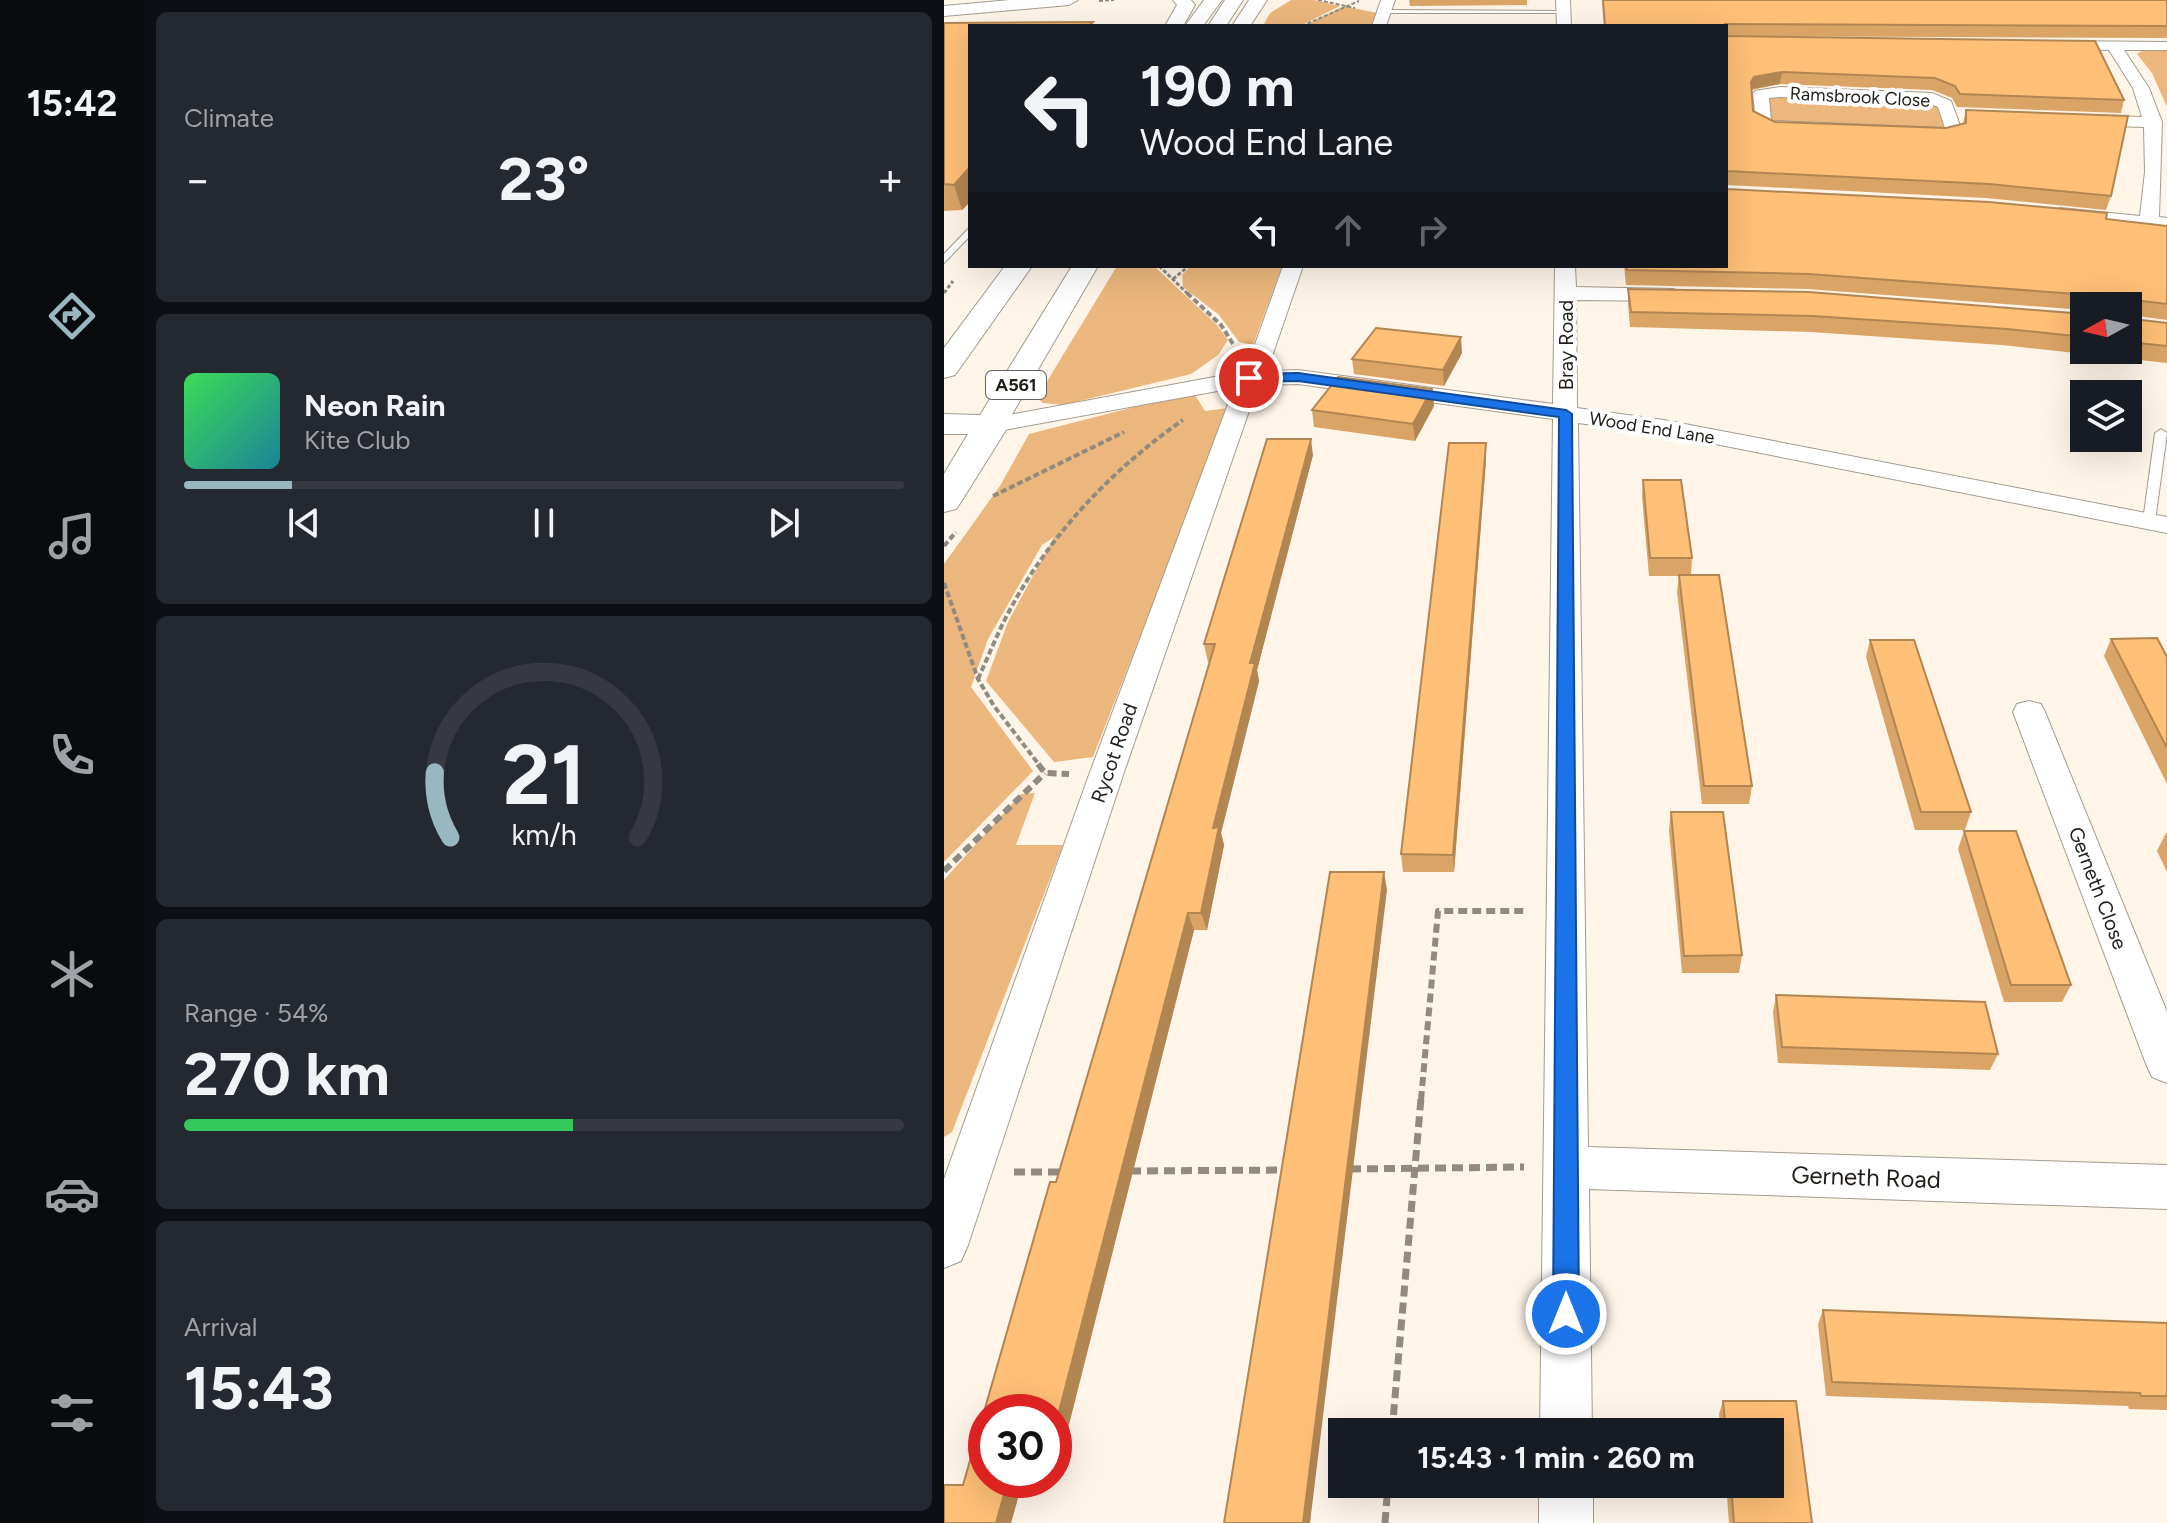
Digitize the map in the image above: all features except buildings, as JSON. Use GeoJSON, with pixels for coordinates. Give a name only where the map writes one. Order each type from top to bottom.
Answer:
{"type":"FeatureCollection","features":[{"type":"Feature","properties":{"kind":"main road"},"geometry":{"type":"LineString","coordinates":[[979,8],[1038,0]]}},
{"type":"Feature","properties":{"kind":"main road"},"geometry":{"type":"LineString","coordinates":[[944,11],[1069,0]]}},
{"type":"Feature","properties":{"kind":"main road"},"geometry":{"type":"LineString","coordinates":[[1175,24],[1186,5],[1182,0]]}},
{"type":"Feature","properties":{"kind":"main road"},"geometry":{"type":"LineString","coordinates":[[1195,24],[1213,0]]}},
{"type":"Feature","properties":{"kind":"main road"},"geometry":{"type":"LineString","coordinates":[[1218,24],[1234,0]]}},
{"type":"Feature","properties":{"kind":"main road"},"geometry":{"type":"LineString","coordinates":[[1243,24],[1260,3]]}},
{"type":"Feature","properties":{"kind":"main road"},"geometry":{"type":"LineString","coordinates":[[944,369],[1018,268]]}},
{"type":"Feature","properties":{"kind":"main road","name":"A561"},"geometry":{"type":"LineString","coordinates":[[944,502],[993,425],[1084,268]]}},
{"type":"Feature","properties":{"kind":"main road","name":"A561"},"geometry":{"type":"LineString","coordinates":[[944,424],[993,425]]}},
{"type":"Feature","properties":{"kind":"street"},"geometry":{"type":"LineString","coordinates":[[2036,45],[2167,46]]}},
{"type":"Feature","properties":{"kind":"street"},"geometry":{"type":"LineString","coordinates":[[2045,212],[2158,223],[2154,122],[2139,81],[2114,46]]}},
{"type":"Feature","properties":{"kind":"street","name":"Ramsbrook Close"},"geometry":{"type":"LineString","coordinates":[[1761,94],[1932,98],[1958,115],[1954,131],[1943,133],[1774,127],[1763,124],[1761,94]]}},
{"type":"Feature","properties":{"kind":"street"},"geometry":{"type":"LineString","coordinates":[[2060,119],[2154,122]]}},
{"type":"Feature","properties":{"kind":"street","name":"Rycot Road"},"geometry":{"type":"LineString","coordinates":[[944,1245],[1106,775],[1292,268]]}},
{"type":"Feature","properties":{"kind":"street"},"geometry":{"type":"LineString","coordinates":[[1565,280],[1701,296]]}},
{"type":"Feature","properties":{"kind":"street","name":"Bray Road"},"geometry":{"type":"LineString","coordinates":[[1565,280],[1566,1418]]}},
{"type":"Feature","properties":{"kind":"street","name":"Wood End Lane"},"geometry":{"type":"LineString","coordinates":[[993,425],[1254,372],[1664,427],[2158,523]]}},
{"type":"Feature","properties":{"kind":"street","name":"Gerneth Close"},"geometry":{"type":"LineString","coordinates":[[2029,712],[2167,1064]]}},
{"type":"Feature","properties":{"kind":"street","name":"Gerneth Road"},"geometry":{"type":"LineString","coordinates":[[1566,1167],[2167,1187]]}},
{"type":"Feature","properties":{"kind":"street"},"geometry":{"type":"LineString","coordinates":[[1566,1498],[1566,1523]]}},
{"type":"Feature","properties":{"kind":"lane"},"geometry":{"type":"LineString","coordinates":[[1384,13],[1563,13]]}},
{"type":"Feature","properties":{"kind":"lane"},"geometry":{"type":"LineString","coordinates":[[944,260],[968,232]]}},
{"type":"Feature","properties":{"kind":"lane"},"geometry":{"type":"LineString","coordinates":[[2158,523],[2161,433]]}},
{"type":"Feature","properties":{"kind":"path"},"geometry":{"type":"LineString","coordinates":[[1103,0],[1114,0]]}},
{"type":"Feature","properties":{"kind":"path"},"geometry":{"type":"LineString","coordinates":[[1318,0],[1384,13]]}},
{"type":"Feature","properties":{"kind":"path"},"geometry":{"type":"LineString","coordinates":[[1306,24],[1361,0]]}},
{"type":"Feature","properties":{"kind":"path"},"geometry":{"type":"LineString","coordinates":[[1161,268],[1221,325],[1254,372]]}},
{"type":"Feature","properties":{"kind":"path"},"geometry":{"type":"LineString","coordinates":[[1173,279],[1187,268]]}},
{"type":"Feature","properties":{"kind":"path"},"geometry":{"type":"LineString","coordinates":[[978,679],[1017,596],[1075,514],[1159,436],[1184,419]]}},
{"type":"Feature","properties":{"kind":"path"},"geometry":{"type":"LineString","coordinates":[[983,501],[1135,427]]}},
{"type":"Feature","properties":{"kind":"path"},"geometry":{"type":"LineString","coordinates":[[944,583],[978,679],[994,706],[1045,773]]}},
{"type":"Feature","properties":{"kind":"path"},"geometry":{"type":"LineString","coordinates":[[944,871],[1045,773],[1106,775]]}},
{"type":"Feature","properties":{"kind":"path"},"geometry":{"type":"LineString","coordinates":[[1393,1418],[1438,911],[1566,911]]}},
{"type":"Feature","properties":{"kind":"path"},"geometry":{"type":"LineString","coordinates":[[1335,1169],[1566,1167]]}},
{"type":"Feature","properties":{"kind":"path"},"geometry":{"type":"LineString","coordinates":[[1113,1171],[1303,1169]]}},
{"type":"Feature","properties":{"kind":"path"},"geometry":{"type":"LineString","coordinates":[[971,1173],[1082,1172]]}},
{"type":"Feature","properties":{"kind":"path"},"geometry":{"type":"LineString","coordinates":[[1385,1523],[1387,1498]]}},
{"type":"Feature","properties":{"kind":"shaded area"},"geometry":{"type":"Polygon","coordinates":[[[1291,0],[1314,0],[1340,6],[1304,24],[1264,24],[1270,13],[1291,0]]]}},
{"type":"Feature","properties":{"kind":"shaded area"},"geometry":{"type":"Polygon","coordinates":[[[1344,6],[1377,13],[1374,24],[1308,24],[1344,6]]]}},
{"type":"Feature","properties":{"kind":"shaded area"},"geometry":{"type":"Polygon","coordinates":[[[2142,51],[2167,51],[2167,107],[2152,73],[2137,54],[2142,51]]]}},
{"type":"Feature","properties":{"kind":"shaded area"},"geometry":{"type":"Polygon","coordinates":[[[1775,96],[1931,102],[1938,106],[1944,128],[1771,122],[1768,99],[1775,96]]]}},
{"type":"Feature","properties":{"kind":"shaded area"},"geometry":{"type":"Polygon","coordinates":[[[1116,268],[1156,268],[1217,325],[1228,340],[1218,355],[1191,374],[1063,405],[1043,403],[1037,398],[1116,268]]]}},
{"type":"Feature","properties":{"kind":"shaded area"},"geometry":{"type":"Polygon","coordinates":[[[1189,268],[1281,268],[1253,345],[1239,342],[1219,315],[1183,287],[1182,275],[1189,268]]]}},
{"type":"Feature","properties":{"kind":"shaded area"},"geometry":{"type":"Polygon","coordinates":[[[1193,392],[1205,411],[1229,408],[1093,757],[1054,762],[986,681],[1008,622],[1054,537],[1042,545],[988,639],[971,687],[1033,771],[944,862],[944,564],[1000,486],[1029,434],[1193,392]]]}},
{"type":"Feature","properties":{"kind":"shaded area"},"geometry":{"type":"Polygon","coordinates":[[[1035,793],[1016,845],[1063,845],[952,1132],[944,1137],[944,880],[1021,794],[1035,793]]]}},
{"type":"Feature","properties":{"kind":"route"},"geometry":{"type":"LineString","coordinates":[[1249,378],[1298,377],[1566,414],[1566,1314]]}}]}
